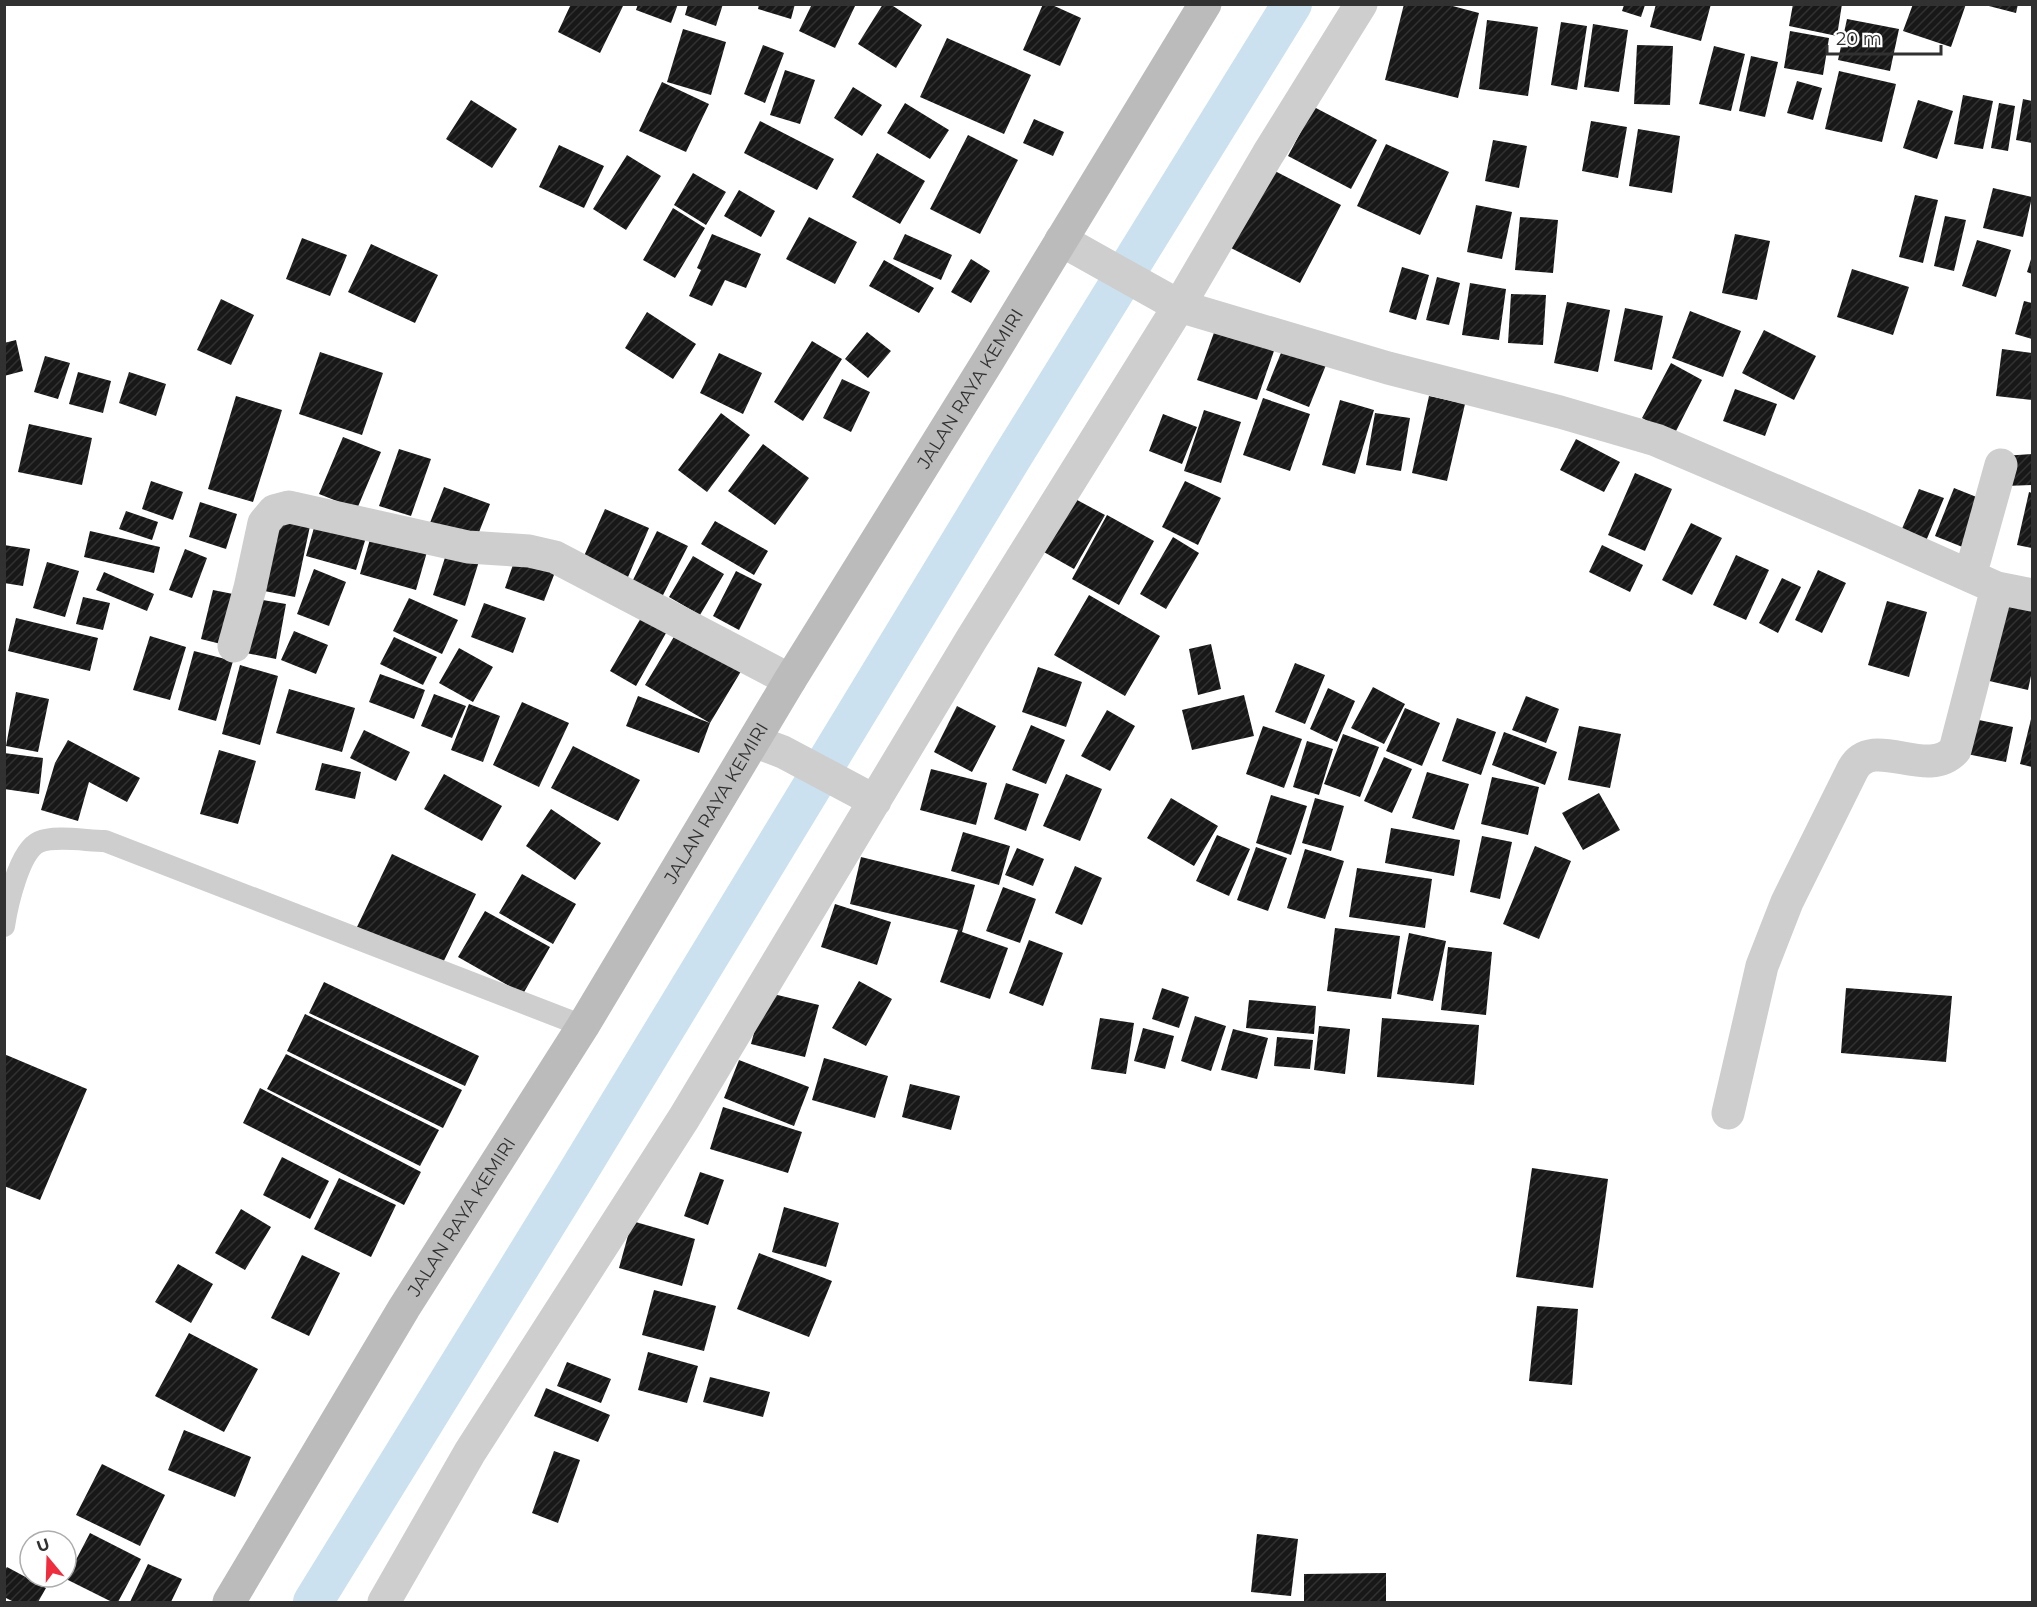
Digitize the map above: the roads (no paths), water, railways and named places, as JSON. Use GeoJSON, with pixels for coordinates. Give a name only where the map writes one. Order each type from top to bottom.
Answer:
{"type":"FeatureCollection","features":[{"type":"Feature","properties":{"kind":"main road","name":"JALAN RAYA KEMIRI"},"geometry":{"type":"LineString","coordinates":[[229,1602],[404,1308],[583,1026],[768,746],[790,680],[982,371],[1205,4]]}},
{"type":"Feature","properties":{"kind":"street"},"geometry":{"type":"LineString","coordinates":[[384,1602],[470,1452],[684,1118],[870,798],[971,640],[1173,303],[1361,4]]}},
{"type":"Feature","properties":{"kind":"street"},"geometry":{"type":"LineString","coordinates":[[1061,240],[1173,303],[1388,368],[1560,412],[1656,440],[1983,582],[2032,595]]}},
{"type":"Feature","properties":{"kind":"street"},"geometry":{"type":"LineString","coordinates":[[1728,1113],[1762,966],[1787,902],[1853,769],[1860,759],[1870,754],[1928,761],[1944,758],[1955,750],[2001,465]]}},
{"type":"Feature","properties":{"kind":"street"},"geometry":{"type":"LineString","coordinates":[[234,646],[250,588],[264,523],[274,511],[289,507],[468,547],[529,551],[555,557],[790,680]]}},
{"type":"Feature","properties":{"kind":"street"},"geometry":{"type":"LineString","coordinates":[[768,746],[870,798]]}},
{"type":"Feature","properties":{"kind":"lane"},"geometry":{"type":"LineString","coordinates":[[4,926],[7,905],[26,854],[39,842],[56,839],[105,842],[583,1026]]}},
{"type":"Feature","properties":{"kind":"waterway"},"geometry":{"type":"LineString","coordinates":[[313,1602],[575,1177],[1012,457],[1292,4]]}}]}
